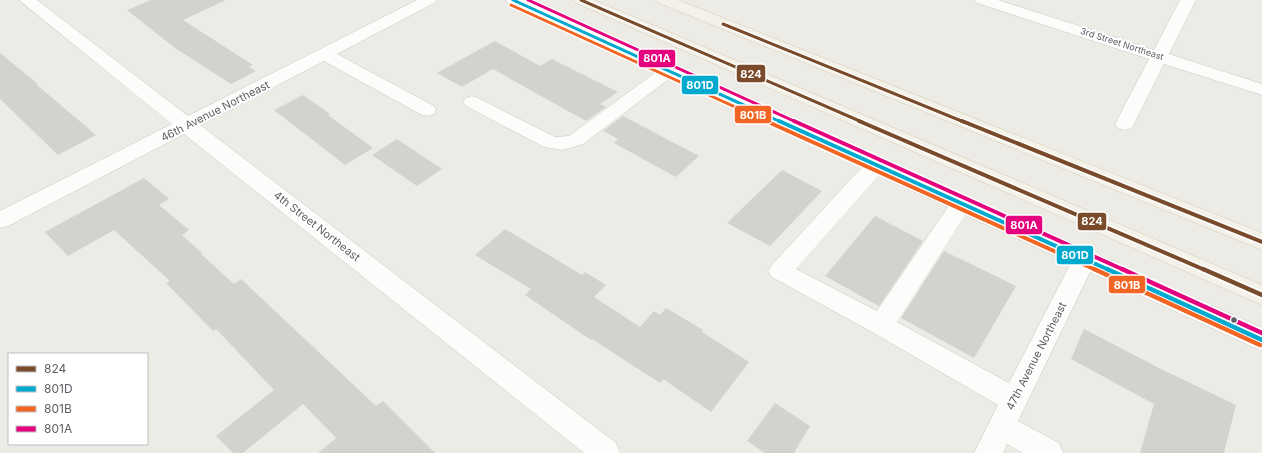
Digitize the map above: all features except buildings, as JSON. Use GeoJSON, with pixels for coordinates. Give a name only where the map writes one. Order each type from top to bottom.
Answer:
{"type":"FeatureCollection","features":[{"type":"Feature","properties":{"kind":"main road"},"geometry":{"type":"LineString","coordinates":[[581,0],[1262,295]]}},
{"type":"Feature","properties":{"kind":"main road"},"geometry":{"type":"LineString","coordinates":[[664,0],[1262,242]]}},
{"type":"Feature","properties":{"kind":"street","name":"4th Street Northeast"},"geometry":{"type":"LineString","coordinates":[[27,0],[606,453]]}},
{"type":"Feature","properties":{"kind":"street","name":"46th Avenue Northeast"},"geometry":{"type":"LineString","coordinates":[[0,220],[429,0]]}},
{"type":"Feature","properties":{"kind":"street"},"geometry":{"type":"LineString","coordinates":[[512,0],[1262,340]]}},
{"type":"Feature","properties":{"kind":"street","name":"3rd Street Northeast"},"geometry":{"type":"LineString","coordinates":[[982,0],[1262,90]]}},
{"type":"Feature","properties":{"kind":"street"},"geometry":{"type":"LineString","coordinates":[[1125,124],[1188,0]]}},
{"type":"Feature","properties":{"kind":"street"},"geometry":{"type":"LineString","coordinates":[[324,54],[427,110]]}},
{"type":"Feature","properties":{"kind":"street"},"geometry":{"type":"LineString","coordinates":[[472,102],[551,143],[563,144],[576,140],[669,71]]}},
{"type":"Feature","properties":{"kind":"street"},"geometry":{"type":"LineString","coordinates":[[876,165],[780,271],[881,325],[1014,400]]}},
{"type":"Feature","properties":{"kind":"street"},"geometry":{"type":"LineString","coordinates":[[881,325],[961,204]]}},
{"type":"Feature","properties":{"kind":"street","name":"47th Avenue Northeast"},"geometry":{"type":"LineString","coordinates":[[988,453],[1084,260]]}},
{"type":"Feature","properties":{"kind":"street"},"geometry":{"type":"LineString","coordinates":[[1002,426],[1049,453]]}},
{"type":"Feature","properties":{"kind":"transit line","name":"801D"},"geometry":{"type":"LineString","coordinates":[[513,0],[1262,340]]}},
{"type":"Feature","properties":{"kind":"transit line","name":"801A"},"geometry":{"type":"LineString","coordinates":[[528,0],[1262,333]]}},
{"type":"Feature","properties":{"kind":"transit line","name":"824"},"geometry":{"type":"LineString","coordinates":[[581,0],[1262,295]]}},
{"type":"Feature","properties":{"kind":"transit line","name":"801B"},"geometry":{"type":"LineString","coordinates":[[511,5],[1260,345]]}},
{"type":"Feature","properties":{"kind":"transit line","name":"824"},"geometry":{"type":"LineString","coordinates":[[723,24],[1262,242]]}}]}
